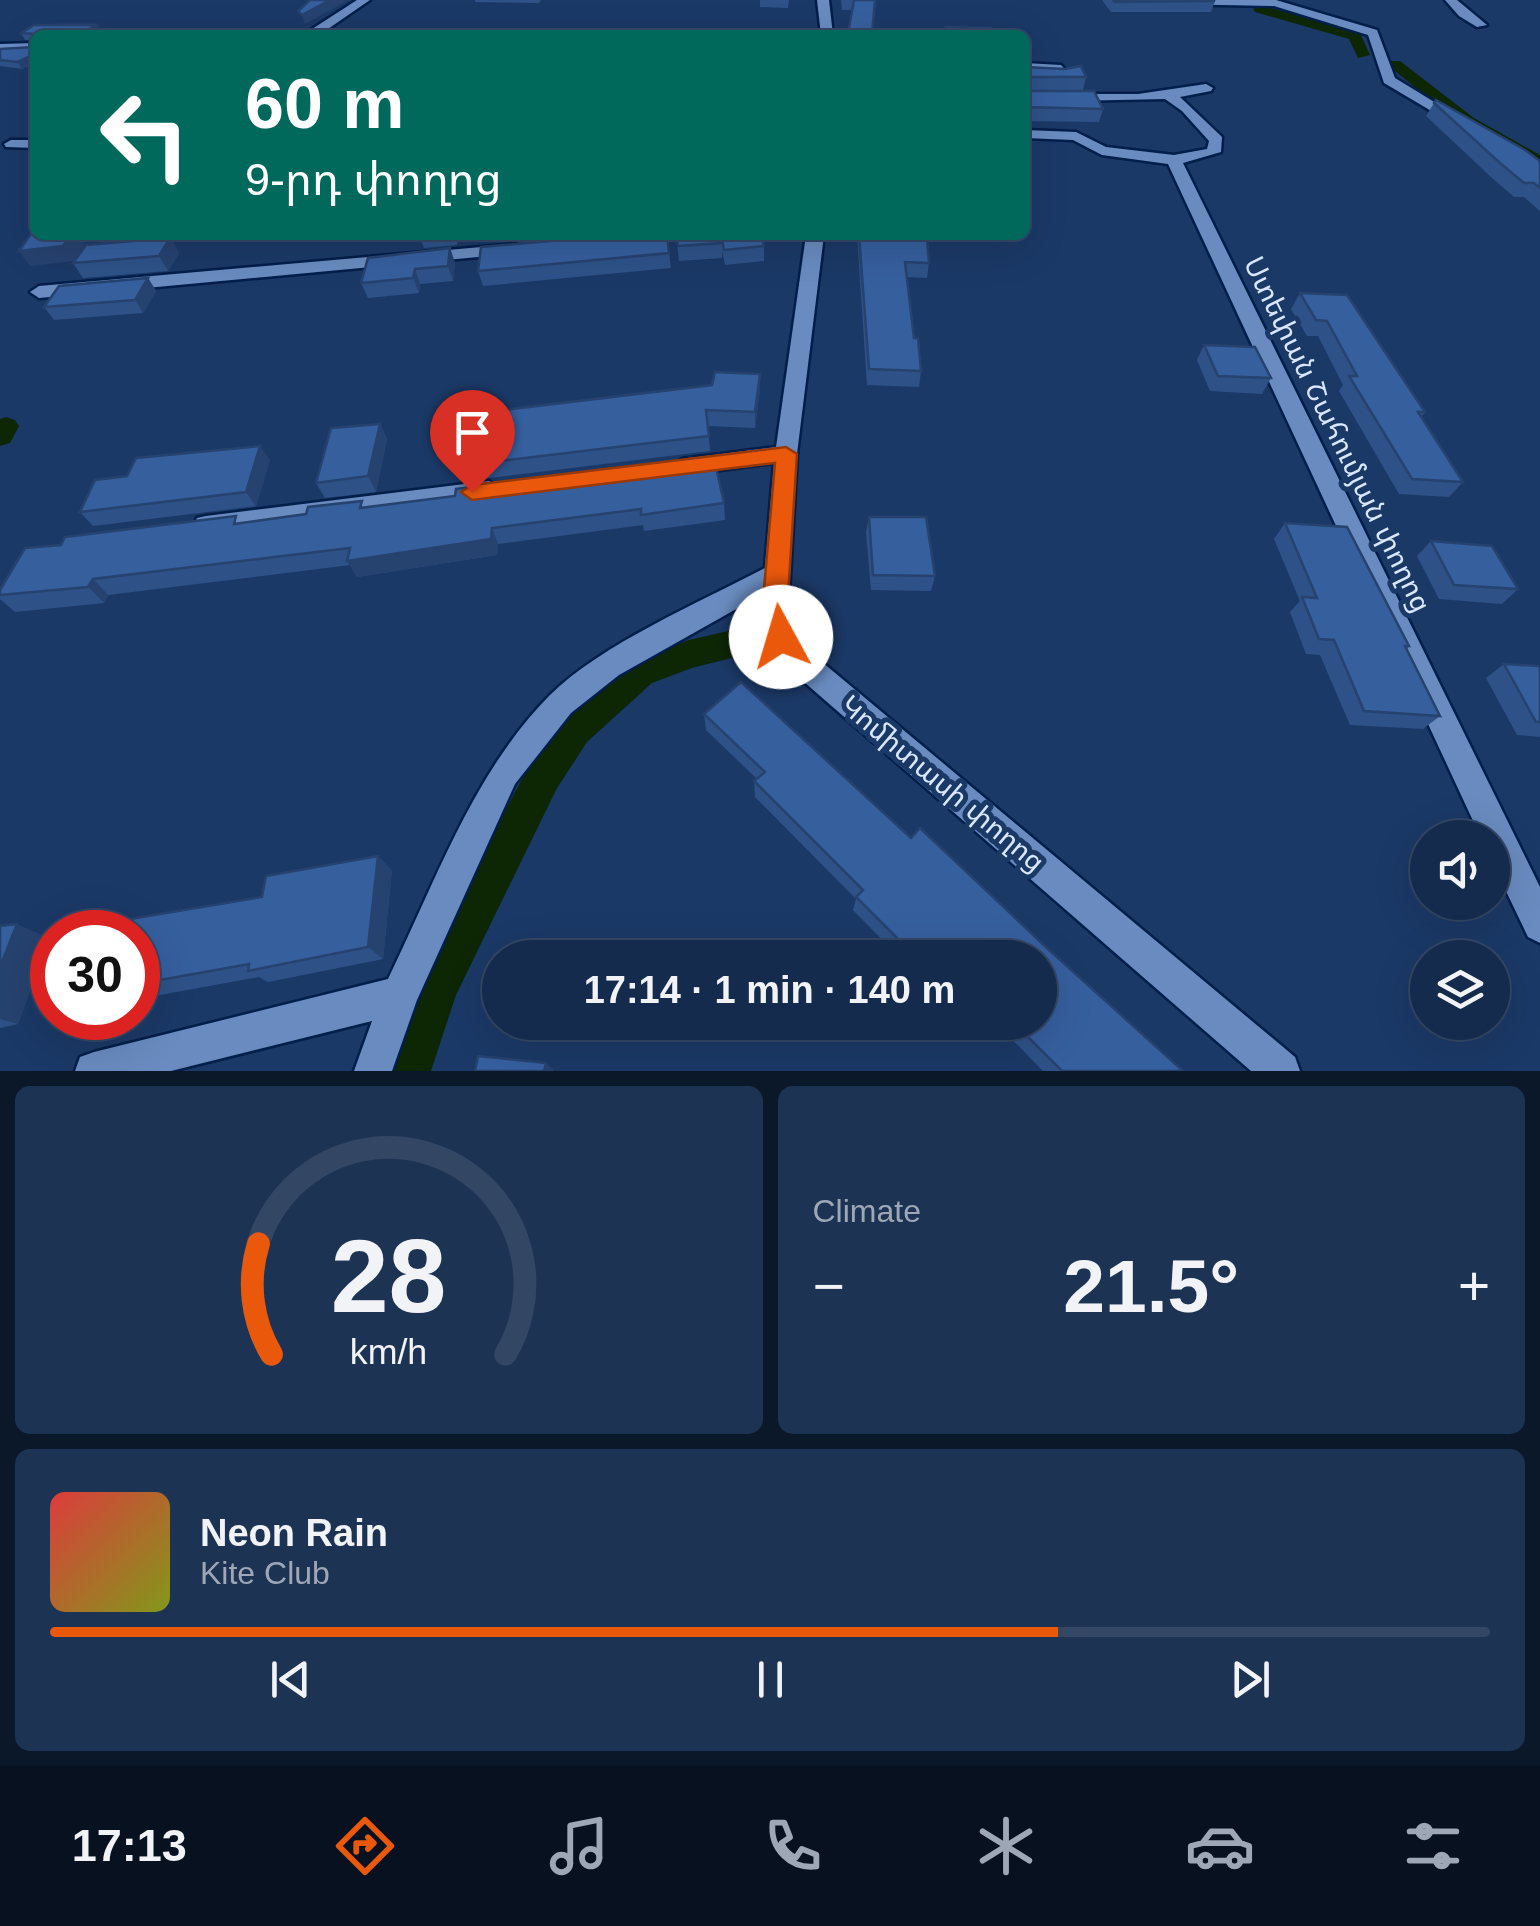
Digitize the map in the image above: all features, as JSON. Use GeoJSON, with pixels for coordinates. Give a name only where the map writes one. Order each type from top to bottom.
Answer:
{"type":"FeatureCollection","features":[{"type":"Feature","properties":{"kind":"street"},"geometry":{"type":"LineString","coordinates":[[318,30],[364,0]]}},
{"type":"Feature","properties":{"kind":"street"},"geometry":{"type":"LineString","coordinates":[[823,0],[826,30]]}},
{"type":"Feature","properties":{"kind":"street"},"geometry":{"type":"LineString","coordinates":[[1120,0],[1274,2],[1372,33],[1389,80],[1473,130]]}},
{"type":"Feature","properties":{"kind":"street"},"geometry":{"type":"LineString","coordinates":[[1452,0],[1481,25]]}},
{"type":"Feature","properties":{"kind":"street"},"geometry":{"type":"LineString","coordinates":[[0,48],[30,47]]}},
{"type":"Feature","properties":{"kind":"street"},"geometry":{"type":"LineString","coordinates":[[1030,67],[1056,68],[1064,76]]}},
{"type":"Feature","properties":{"kind":"street"},"geometry":{"type":"LineString","coordinates":[[1030,98],[1169,96],[1206,88]]}},
{"type":"Feature","properties":{"kind":"street"},"geometry":{"type":"LineString","coordinates":[[1030,134],[1076,136],[1102,151],[1174,160],[1214,152],[1216,140],[1187,108],[1169,96]]}},
{"type":"Feature","properties":{"kind":"street"},"geometry":{"type":"LineString","coordinates":[[11,144],[30,144]]}},
{"type":"Feature","properties":{"kind":"street","name":"Ստեփան Շահումյան փողոց"},"geometry":{"type":"LineString","coordinates":[[1174,160],[1540,925]]}},
{"type":"Feature","properties":{"kind":"street","name":"Կոմիտասի փողոց"},"geometry":{"type":"LineString","coordinates":[[814,240],[786,454],[775,612],[781,637],[806,666],[1280,1071]]}},
{"type":"Feature","properties":{"kind":"street"},"geometry":{"type":"LineString","coordinates":[[38,292],[532,248]]}},
{"type":"Feature","properties":{"kind":"street"},"geometry":{"type":"LineString","coordinates":[[649,471],[786,454]]}},
{"type":"Feature","properties":{"kind":"street"},"geometry":{"type":"LineString","coordinates":[[176,528],[511,488]]}},
{"type":"Feature","properties":{"kind":"street"},"geometry":{"type":"LineString","coordinates":[[373,1071],[400,996],[504,774],[561,704],[609,666],[778,573]]}},
{"type":"Feature","properties":{"kind":"street"},"geometry":{"type":"LineString","coordinates":[[94,1071],[400,996]]}},
{"type":"Feature","properties":{"kind":"building"},"geometry":{"type":"Polygon","coordinates":[[[310,0],[330,0],[302,15],[298,11],[310,0]]]}},
{"type":"Feature","properties":{"kind":"building"},"geometry":{"type":"Polygon","coordinates":[[[854,0],[875,0],[872,30],[849,30],[854,0]]]}},
{"type":"Feature","properties":{"kind":"building"},"geometry":{"type":"Polygon","coordinates":[[[1213,0],[1215,1],[1114,2],[1213,0]]]}},
{"type":"Feature","properties":{"kind":"building"},"geometry":{"type":"Polygon","coordinates":[[[34,25],[98,25],[87,30],[21,33],[34,25]]]}},
{"type":"Feature","properties":{"kind":"building"},"geometry":{"type":"Polygon","coordinates":[[[946,27],[992,30],[947,30],[946,27]]]}},
{"type":"Feature","properties":{"kind":"building"},"geometry":{"type":"Polygon","coordinates":[[[30,47],[30,56],[18,62],[0,60],[0,49],[30,47]]]}},
{"type":"Feature","properties":{"kind":"building"},"geometry":{"type":"Polygon","coordinates":[[[1081,66],[1086,77],[1030,77],[1030,67],[1081,66]]]}},
{"type":"Feature","properties":{"kind":"building"},"geometry":{"type":"Polygon","coordinates":[[[1030,91],[1094,91],[1103,109],[1030,107],[1030,91]]]}},
{"type":"Feature","properties":{"kind":"building"},"geometry":{"type":"Polygon","coordinates":[[[1436,100],[1540,161],[1540,188],[1524,183],[1500,163],[1434,103],[1436,100]]]}},
{"type":"Feature","properties":{"kind":"building"},"geometry":{"type":"Polygon","coordinates":[[[30,235],[30,240],[67,240],[63,246],[19,251],[30,235]]]}},
{"type":"Feature","properties":{"kind":"building"},"geometry":{"type":"Polygon","coordinates":[[[169,240],[159,256],[73,263],[86,245],[169,240]]]}},
{"type":"Feature","properties":{"kind":"building"},"geometry":{"type":"Polygon","coordinates":[[[562,240],[668,240],[669,253],[478,271],[481,247],[562,240]]]}},
{"type":"Feature","properties":{"kind":"building"},"geometry":{"type":"Polygon","coordinates":[[[677,240],[721,243],[678,246],[677,240]]]}},
{"type":"Feature","properties":{"kind":"building"},"geometry":{"type":"Polygon","coordinates":[[[722,240],[762,240],[764,246],[724,250],[722,240]]]}},
{"type":"Feature","properties":{"kind":"building"},"geometry":{"type":"Polygon","coordinates":[[[859,240],[927,240],[929,263],[905,262],[921,371],[869,369],[859,240]]]}},
{"type":"Feature","properties":{"kind":"building"},"geometry":{"type":"Polygon","coordinates":[[[450,248],[448,266],[415,269],[413,278],[361,283],[368,258],[450,248]]]}},
{"type":"Feature","properties":{"kind":"building"},"geometry":{"type":"Polygon","coordinates":[[[148,278],[135,300],[44,307],[59,286],[148,278]]]}},
{"type":"Feature","properties":{"kind":"building"},"geometry":{"type":"Polygon","coordinates":[[[1300,293],[1347,295],[1425,412],[1418,412],[1463,482],[1412,479],[1349,376],[1357,376],[1327,321],[1316,320],[1300,293]]]}},
{"type":"Feature","properties":{"kind":"building"},"geometry":{"type":"Polygon","coordinates":[[[1204,345],[1255,347],[1271,378],[1218,376],[1204,345]]]}},
{"type":"Feature","properties":{"kind":"building"},"geometry":{"type":"Polygon","coordinates":[[[715,372],[760,374],[755,412],[706,410],[709,436],[458,466],[461,415],[712,385],[715,372]]]}},
{"type":"Feature","properties":{"kind":"building"},"geometry":{"type":"Polygon","coordinates":[[[380,424],[368,476],[316,483],[331,428],[380,424]]]}},
{"type":"Feature","properties":{"kind":"building"},"geometry":{"type":"Polygon","coordinates":[[[260,446],[246,492],[80,512],[95,480],[127,476],[136,458],[260,446]]]}},
{"type":"Feature","properties":{"kind":"building"},"geometry":{"type":"Polygon","coordinates":[[[714,458],[724,503],[641,515],[641,509],[492,528],[491,539],[347,561],[350,548],[93,579],[88,587],[0,595],[25,548],[61,545],[65,537],[236,516],[234,524],[306,514],[308,507],[362,501],[360,508],[455,496],[456,489],[714,458]]]}},
{"type":"Feature","properties":{"kind":"building"},"geometry":{"type":"Polygon","coordinates":[[[869,517],[926,517],[935,576],[873,575],[869,517]]]}},
{"type":"Feature","properties":{"kind":"building"},"geometry":{"type":"Polygon","coordinates":[[[1285,523],[1347,527],[1409,646],[1405,646],[1440,716],[1364,711],[1334,640],[1319,639],[1302,597],[1317,598],[1285,523]]]}},
{"type":"Feature","properties":{"kind":"building"},"geometry":{"type":"Polygon","coordinates":[[[1431,541],[1492,546],[1518,589],[1454,585],[1431,541]]]}},
{"type":"Feature","properties":{"kind":"building"},"geometry":{"type":"Polygon","coordinates":[[[1504,664],[1540,666],[1540,722],[1536,722],[1504,664]]]}},
{"type":"Feature","properties":{"kind":"building"},"geometry":{"type":"Polygon","coordinates":[[[741,682],[911,838],[920,828],[1039,940],[899,940],[856,897],[863,890],[754,781],[765,772],[704,714],[741,682]]]}},
{"type":"Feature","properties":{"kind":"building"},"geometry":{"type":"Polygon","coordinates":[[[378,856],[368,947],[248,971],[249,964],[160,980],[160,914],[262,897],[266,876],[378,856]]]}},
{"type":"Feature","properties":{"kind":"building"},"geometry":{"type":"Polygon","coordinates":[[[17,924],[0,967],[0,926],[17,924]]]}},
{"type":"Feature","properties":{"kind":"building"},"geometry":{"type":"Polygon","coordinates":[[[1057,957],[1183,1071],[1062,1071],[1031,1040],[1057,1040],[1057,957]]]}},
{"type":"Feature","properties":{"kind":"building"},"geometry":{"type":"Polygon","coordinates":[[[478,1056],[546,1063],[544,1071],[475,1071],[478,1056]]]}},
{"type":"Feature","properties":{"kind":"waterway"},"geometry":{"type":"LineString","coordinates":[[1260,9],[1355,36],[1363,55]]}},
{"type":"Feature","properties":{"kind":"waterway"},"geometry":{"type":"LineString","coordinates":[[1395,64],[1468,122],[1540,163]]}},
{"type":"Feature","properties":{"kind":"waterway"},"geometry":{"type":"LineString","coordinates":[[0,437],[6,426]]}},
{"type":"Feature","properties":{"kind":"waterway"},"geometry":{"type":"LineString","coordinates":[[408,1071],[436,988],[543,777],[574,730],[640,673],[689,654],[759,638]]}},
{"type":"Feature","properties":{"kind":"route"},"geometry":{"type":"LineString","coordinates":[[472,492],[786,454],[775,612],[781,637]]}}]}
